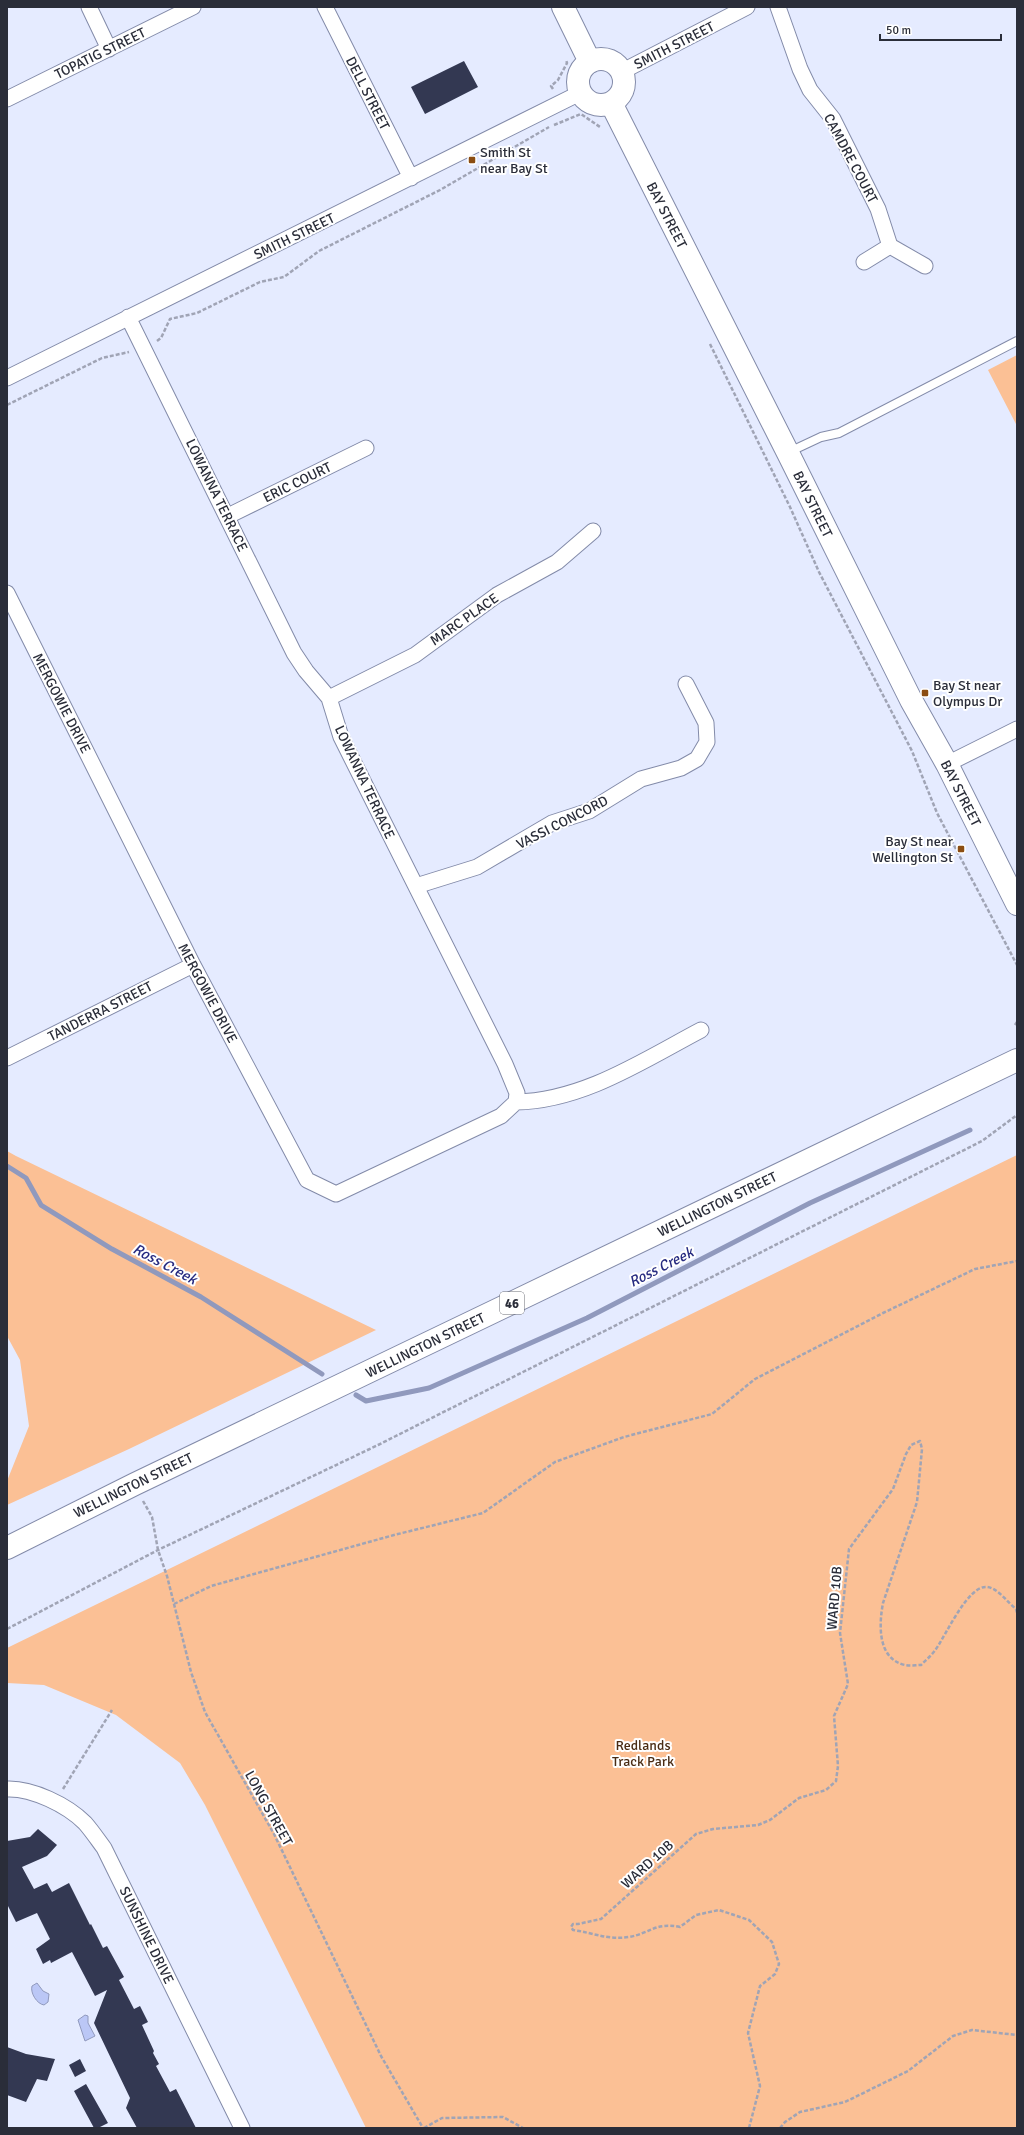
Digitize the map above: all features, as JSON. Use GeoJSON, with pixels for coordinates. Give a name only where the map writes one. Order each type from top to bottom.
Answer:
{"type":"FeatureCollection","features":[{"type":"Feature","properties":{"kind":"main road"},"geometry":{"type":"LineString","coordinates":[[563,7],[590,62]]}},
{"type":"Feature","properties":{"kind":"main road"},"geometry":{"type":"LineString","coordinates":[[596,60],[608,60],[618,67],[621,72],[624,86],[621,93],[611,103],[594,104],[584,98],[580,93],[577,82],[585,65],[590,62],[596,60]]}},
{"type":"Feature","properties":{"kind":"main road","name":"BAY STREET"},"geometry":{"type":"LineString","coordinates":[[611,103],[788,452],[911,700],[947,764],[1017,904]]}},
{"type":"Feature","properties":{"kind":"main road","name":"WELLINGTON STREET"},"geometry":{"type":"LineString","coordinates":[[7,1548],[134,1484],[1017,1060]]}},
{"type":"Feature","properties":{"kind":"street"},"geometry":{"type":"LineString","coordinates":[[89,7],[109,49]]}},
{"type":"Feature","properties":{"kind":"street","name":"TOPATIG STREET"},"geometry":{"type":"LineString","coordinates":[[7,100],[192,7]]}},
{"type":"Feature","properties":{"kind":"street","name":"DELL STREET"},"geometry":{"type":"LineString","coordinates":[[325,7],[411,178]]}},
{"type":"Feature","properties":{"kind":"street","name":"SMITH STREET"},"geometry":{"type":"LineString","coordinates":[[621,72],[747,7]]}},
{"type":"Feature","properties":{"kind":"street","name":"CAMDRE COURT"},"geometry":{"type":"LineString","coordinates":[[778,7],[800,69],[810,90],[833,118],[878,209],[890,246]]}},
{"type":"Feature","properties":{"kind":"street","name":"SMITH STREET"},"geometry":{"type":"LineString","coordinates":[[7,378],[580,93]]}},
{"type":"Feature","properties":{"kind":"street"},"geometry":{"type":"LineString","coordinates":[[864,262],[890,246],[925,266]]}},
{"type":"Feature","properties":{"kind":"street","name":"LOWANNA TERRACE"},"geometry":{"type":"LineString","coordinates":[[128,317],[228,516],[294,653],[329,698],[341,737],[505,1064],[517,1093],[516,1102]]}},
{"type":"Feature","properties":{"kind":"street","name":"ERIC COURT"},"geometry":{"type":"LineString","coordinates":[[228,516],[366,448]]}},
{"type":"Feature","properties":{"kind":"street","name":"MARC PLACE"},"geometry":{"type":"LineString","coordinates":[[329,698],[415,655],[497,595],[557,562],[593,531]]}},
{"type":"Feature","properties":{"kind":"street","name":"MERGOWIE DRIVE"},"geometry":{"type":"LineString","coordinates":[[7,593],[192,965],[307,1180],[336,1194],[501,1116],[516,1102]]}},
{"type":"Feature","properties":{"kind":"street","name":"VASSI CONCORD"},"geometry":{"type":"LineString","coordinates":[[416,886],[477,867],[552,823],[589,811],[641,778],[681,768],[698,759],[707,742],[706,723],[686,684]]}},
{"type":"Feature","properties":{"kind":"street"},"geometry":{"type":"LineString","coordinates":[[947,764],[1017,728]]}},
{"type":"Feature","properties":{"kind":"street","name":"TANDERRA STREET"},"geometry":{"type":"LineString","coordinates":[[7,1058],[192,965]]}},
{"type":"Feature","properties":{"kind":"street"},"geometry":{"type":"LineString","coordinates":[[516,1102],[551,1098],[605,1080],[701,1030]]}},
{"type":"Feature","properties":{"kind":"street","name":"SUNSHINE DRIVE"},"geometry":{"type":"LineString","coordinates":[[7,1789],[16,1788],[38,1794],[55,1802],[84,1822],[104,1848],[242,2128]]}},
{"type":"Feature","properties":{"kind":"lane"},"geometry":{"type":"LineString","coordinates":[[788,452],[821,438],[839,433],[1017,341]]}},
{"type":"Feature","properties":{"kind":"path"},"geometry":{"type":"LineString","coordinates":[[565,57],[567,63],[558,80],[551,86],[568,119]]}},
{"type":"Feature","properties":{"kind":"path"},"geometry":{"type":"LineString","coordinates":[[7,406],[102,358],[144,349],[161,338],[170,319],[197,312],[260,282],[284,277],[319,251],[440,190],[551,126],[580,114],[599,125],[603,132]]}},
{"type":"Feature","properties":{"kind":"path"},"geometry":{"type":"LineString","coordinates":[[707,339],[790,507],[819,572],[912,751],[937,813],[1017,965]]}},
{"type":"Feature","properties":{"kind":"path"},"geometry":{"type":"LineString","coordinates":[[7,1629],[158,1550],[378,1445],[982,1141],[1017,1115]]}},
{"type":"Feature","properties":{"kind":"path"},"geometry":{"type":"LineString","coordinates":[[174,1604],[211,1586],[394,1535],[483,1513],[555,1462],[624,1437],[712,1414],[755,1379],[884,1312],[975,1269],[1017,1261]]}},
{"type":"Feature","properties":{"kind":"path","name":"WARD 10B"},"geometry":{"type":"LineString","coordinates":[[749,2128],[760,2086],[748,2033],[760,1986],[775,1974],[779,1964],[772,1942],[749,1920],[719,1910],[696,1915],[680,1927],[666,1924],[629,1937],[601,1937],[573,1930],[571,1926],[572,1924],[601,1919],[696,1834],[713,1829],[758,1825],[770,1820],[799,1798],[826,1790],[836,1781],[838,1766],[834,1716],[848,1684],[840,1633],[849,1550],[893,1489],[906,1454],[912,1445],[920,1441],[922,1449],[916,1502],[883,1603],[880,1620],[880,1637],[885,1648],[892,1658],[905,1665],[921,1665],[936,1650],[957,1613],[976,1590],[987,1587],[995,1590],[1007,1603],[1016,1609],[1017,1613]]}},
{"type":"Feature","properties":{"kind":"path","name":"LONG STREET"},"geometry":{"type":"LineString","coordinates":[[134,1484],[152,1517],[158,1550],[174,1604],[191,1672],[205,1712],[274,1834],[381,2056],[423,2128]]}},
{"type":"Feature","properties":{"kind":"path"},"geometry":{"type":"LineString","coordinates":[[55,1802],[112,1710]]}},
{"type":"Feature","properties":{"kind":"path"},"geometry":{"type":"LineString","coordinates":[[780,2128],[800,2112],[845,2102],[908,2071],[953,2036],[972,2030],[1017,2034]]}},
{"type":"Feature","properties":{"kind":"path"},"geometry":{"type":"LineString","coordinates":[[423,2128],[442,2118],[503,2117],[523,2128]]}},
{"type":"Feature","properties":{"kind":"green space"},"geometry":{"type":"Polygon","coordinates":[[[1017,355],[1017,426],[988,370],[1017,355]]]}},
{"type":"Feature","properties":{"kind":"green space"},"geometry":{"type":"Polygon","coordinates":[[[7,1151],[376,1330],[129,1449],[7,1505],[7,1481],[29,1426],[20,1360],[7,1336],[7,1151]]]}},
{"type":"Feature","properties":{"kind":"green space","name":"Redlands Track Park"},"geometry":{"type":"Polygon","coordinates":[[[1017,1155],[1017,2128],[366,2128],[205,1805],[180,1763],[116,1715],[44,1685],[7,1683],[7,1648],[1017,1155]]]}},
{"type":"Feature","properties":{"kind":"water"},"geometry":{"type":"Polygon","coordinates":[[[37,1983],[43,1991],[49,1994],[48,2002],[44,2005],[39,2003],[32,1992],[32,1986],[37,1983]]]}},
{"type":"Feature","properties":{"kind":"water"},"geometry":{"type":"Polygon","coordinates":[[[85,2015],[88,2016],[88,2023],[95,2036],[85,2041],[78,2020],[85,2015]]]}},
{"type":"Feature","properties":{"kind":"building"},"geometry":{"type":"Polygon","coordinates":[[[464,61],[478,87],[425,114],[411,87],[464,61]]]}},
{"type":"Feature","properties":{"kind":"building"},"geometry":{"type":"Polygon","coordinates":[[[38,1829],[57,1845],[47,1856],[22,1867],[34,1889],[47,1883],[52,1892],[69,1883],[103,1948],[107,1946],[124,1977],[119,1980],[134,2009],[140,2006],[148,2022],[142,2025],[159,2064],[156,2066],[170,2092],[176,2089],[196,2128],[137,2128],[126,2108],[130,2098],[94,2023],[107,1990],[95,1996],[72,1952],[51,1963],[50,1960],[43,1964],[36,1949],[50,1939],[37,1913],[16,1922],[7,1904],[7,1841],[30,1837],[38,1829]]]}},
{"type":"Feature","properties":{"kind":"building"},"geometry":{"type":"Polygon","coordinates":[[[7,2047],[26,2054],[55,2059],[47,2081],[37,2079],[26,2102],[7,2095],[7,2047]]]}},
{"type":"Feature","properties":{"kind":"building"},"geometry":{"type":"Polygon","coordinates":[[[80,2059],[86,2071],[75,2077],[69,2065],[80,2059]]]}},
{"type":"Feature","properties":{"kind":"building"},"geometry":{"type":"Polygon","coordinates":[[[86,2084],[108,2123],[98,2128],[94,2128],[74,2091],[86,2084]]]}},
{"type":"Feature","properties":{"kind":"waterway","name":"Ross Creek"},"geometry":{"type":"LineString","coordinates":[[356,1395],[366,1401],[429,1388],[587,1318],[810,1203],[970,1130]]}},
{"type":"Feature","properties":{"kind":"waterway","name":"Ross Creek"},"geometry":{"type":"LineString","coordinates":[[7,1166],[26,1178],[41,1205],[112,1249],[201,1297],[322,1374]]}},
{"type":"Feature","properties":{"kind":"place","name":"Smith St near Bay St"},"geometry":{"type":"Point","coordinates":[472,160]}},
{"type":"Feature","properties":{"kind":"place","name":"Bay St near Olympus Dr"},"geometry":{"type":"Point","coordinates":[925,693]}},
{"type":"Feature","properties":{"kind":"place","name":"Bay St near Wellington St"},"geometry":{"type":"Point","coordinates":[961,849]}}]}
